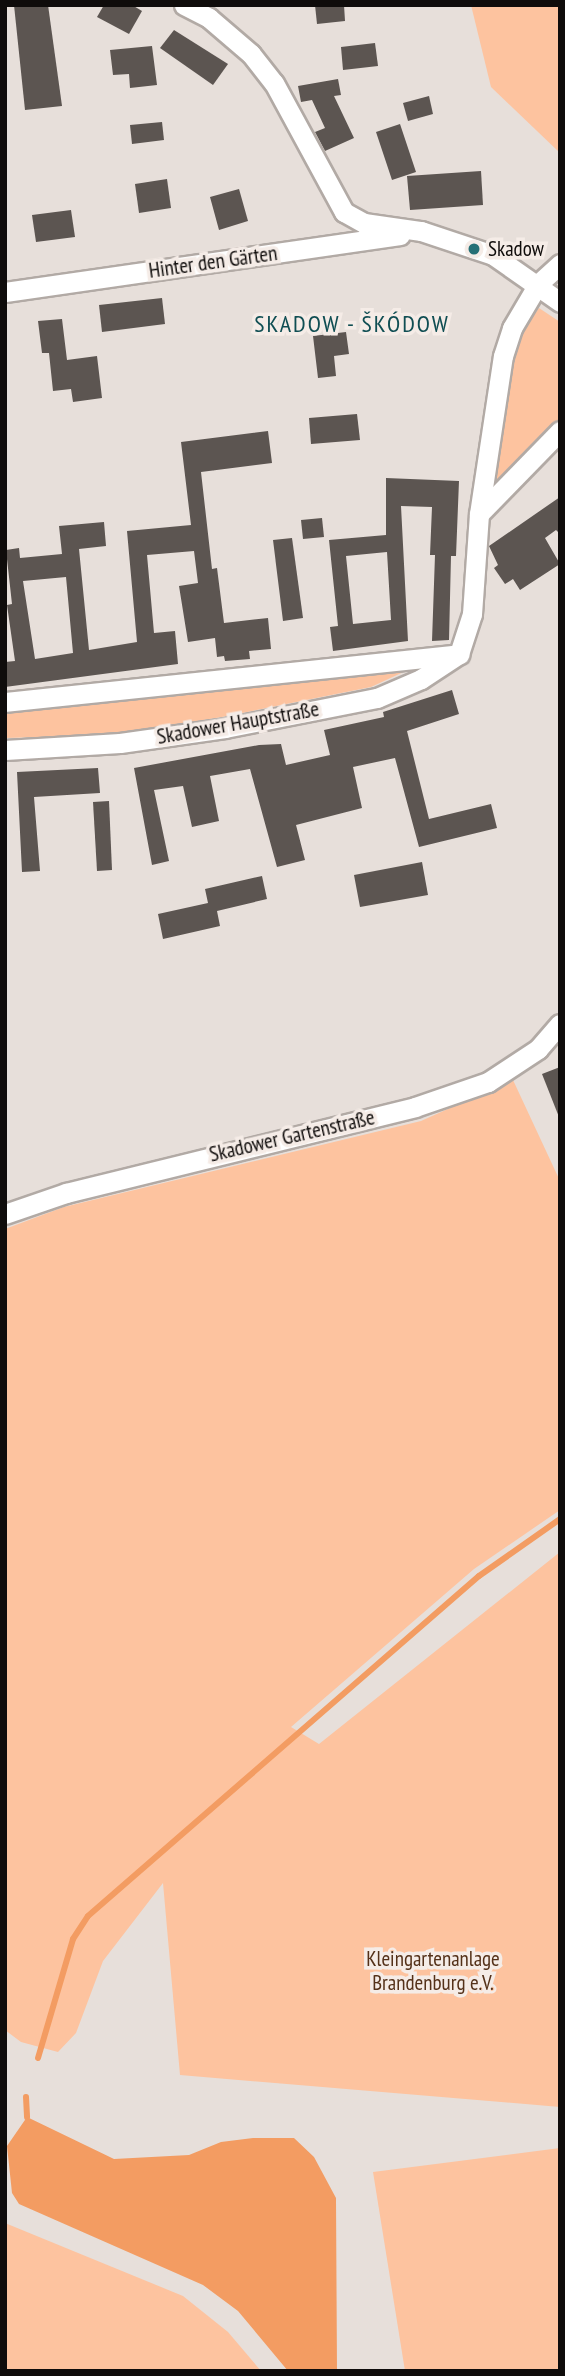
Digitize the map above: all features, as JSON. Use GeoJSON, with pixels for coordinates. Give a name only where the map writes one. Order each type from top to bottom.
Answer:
{"type":"FeatureCollection","features":[{"type":"Feature","properties":{"kind":"street"},"geometry":{"type":"LineString","coordinates":[[184,5],[226,32],[274,83],[344,212],[364,223],[421,232],[493,254],[560,302]]}},
{"type":"Feature","properties":{"kind":"street","name":"Hinter den Gärten"},"geometry":{"type":"LineString","coordinates":[[5,292],[421,232]]}},
{"type":"Feature","properties":{"kind":"street"},"geometry":{"type":"LineString","coordinates":[[459,654],[472,614],[479,514],[503,356],[512,328],[538,284],[560,264]]}},
{"type":"Feature","properties":{"kind":"street"},"geometry":{"type":"LineString","coordinates":[[479,514],[560,431]]}},
{"type":"Feature","properties":{"kind":"street","name":"Skadower Hauptstraße"},"geometry":{"type":"LineString","coordinates":[[5,702],[459,654]]}},
{"type":"Feature","properties":{"kind":"street","name":"Skadower Hauptstraße"},"geometry":{"type":"LineString","coordinates":[[5,750],[120,743],[225,729],[377,698],[421,679],[459,654]]}},
{"type":"Feature","properties":{"kind":"street","name":"Skadower Gartenstraße"},"geometry":{"type":"LineString","coordinates":[[5,1214],[66,1192],[415,1107],[464,1091],[514,1068],[560,1024]]}},
{"type":"Feature","properties":{"kind":"green space"},"geometry":{"type":"Polygon","coordinates":[[[471,5],[560,5],[560,153],[491,87],[471,5]]]}},
{"type":"Feature","properties":{"kind":"green space"},"geometry":{"type":"Polygon","coordinates":[[[539,308],[560,322],[560,420],[494,485],[512,366],[522,331],[539,308]]]}},
{"type":"Feature","properties":{"kind":"green space"},"geometry":{"type":"Polygon","coordinates":[[[423,663],[371,687],[222,717],[109,735],[5,738],[5,710],[423,663]]]}},
{"type":"Feature","properties":{"kind":"green space","name":"Kleingartenanlage Brandenburg e.V."},"geometry":{"type":"Polygon","coordinates":[[[513,1080],[560,1181],[560,1510],[474,1569],[291,1727],[319,1744],[560,1552],[560,2107],[180,2075],[163,1883],[103,1961],[76,2033],[58,2052],[21,2042],[5,2030],[5,1229],[64,1207],[421,1121],[513,1080]]]}},
{"type":"Feature","properties":{"kind":"green space"},"geometry":{"type":"Polygon","coordinates":[[[560,2148],[560,2371],[405,2371],[373,2172],[560,2148]]]}},
{"type":"Feature","properties":{"kind":"green space"},"geometry":{"type":"Polygon","coordinates":[[[5,2223],[183,2296],[228,2332],[261,2371],[5,2371],[5,2223]]]}},
{"type":"Feature","properties":{"kind":"shaded area"},"geometry":{"type":"Polygon","coordinates":[[[27,2117],[114,2159],[189,2155],[221,2142],[253,2138],[294,2138],[314,2157],[336,2198],[337,2371],[288,2371],[238,2311],[203,2285],[19,2204],[12,2193],[7,2146],[27,2117]]]}},
{"type":"Feature","properties":{"kind":"building"},"geometry":{"type":"Polygon","coordinates":[[[14,5],[48,5],[62,106],[25,110],[14,5]]]}},
{"type":"Feature","properties":{"kind":"building"},"geometry":{"type":"Polygon","coordinates":[[[104,5],[132,5],[142,11],[129,34],[97,17],[104,5]]]}},
{"type":"Feature","properties":{"kind":"building"},"geometry":{"type":"Polygon","coordinates":[[[315,5],[344,5],[345,21],[317,24],[315,5]]]}},
{"type":"Feature","properties":{"kind":"building"},"geometry":{"type":"Polygon","coordinates":[[[174,30],[228,64],[213,85],[160,48],[174,30]]]}},
{"type":"Feature","properties":{"kind":"building"},"geometry":{"type":"Polygon","coordinates":[[[375,43],[378,66],[343,70],[341,47],[375,43]]]}},
{"type":"Feature","properties":{"kind":"building"},"geometry":{"type":"Polygon","coordinates":[[[152,46],[157,85],[130,88],[129,74],[113,75],[110,50],[152,46]]]}},
{"type":"Feature","properties":{"kind":"building"},"geometry":{"type":"Polygon","coordinates":[[[338,79],[341,95],[334,96],[354,138],[325,151],[315,132],[325,128],[312,100],[301,102],[298,86],[338,79]]]}},
{"type":"Feature","properties":{"kind":"building"},"geometry":{"type":"Polygon","coordinates":[[[429,96],[433,114],[408,121],[403,103],[429,96]]]}},
{"type":"Feature","properties":{"kind":"building"},"geometry":{"type":"Polygon","coordinates":[[[162,122],[164,140],[132,144],[130,125],[162,122]]]}},
{"type":"Feature","properties":{"kind":"building"},"geometry":{"type":"Polygon","coordinates":[[[400,124],[416,172],[392,180],[376,132],[400,124]]]}},
{"type":"Feature","properties":{"kind":"building"},"geometry":{"type":"Polygon","coordinates":[[[481,171],[483,205],[410,210],[407,176],[481,171]]]}},
{"type":"Feature","properties":{"kind":"building"},"geometry":{"type":"Polygon","coordinates":[[[167,179],[171,208],[139,213],[135,184],[167,179]]]}},
{"type":"Feature","properties":{"kind":"building"},"geometry":{"type":"Polygon","coordinates":[[[239,189],[248,221],[219,230],[210,197],[239,189]]]}},
{"type":"Feature","properties":{"kind":"building"},"geometry":{"type":"Polygon","coordinates":[[[71,210],[75,237],[36,242],[32,215],[71,210]]]}},
{"type":"Feature","properties":{"kind":"building"},"geometry":{"type":"Polygon","coordinates":[[[162,298],[165,324],[102,332],[99,305],[162,298]]]}},
{"type":"Feature","properties":{"kind":"building"},"geometry":{"type":"Polygon","coordinates":[[[62,319],[67,360],[97,356],[102,398],[73,402],[71,389],[53,391],[49,353],[42,353],[38,321],[62,319]]]}},
{"type":"Feature","properties":{"kind":"building"},"geometry":{"type":"Polygon","coordinates":[[[346,332],[349,354],[334,356],[336,376],[318,378],[313,336],[346,332]]]}},
{"type":"Feature","properties":{"kind":"building"},"geometry":{"type":"Polygon","coordinates":[[[357,414],[360,440],[311,444],[309,418],[357,414]]]}},
{"type":"Feature","properties":{"kind":"building"},"geometry":{"type":"Polygon","coordinates":[[[268,431],[272,463],[201,472],[212,569],[217,568],[224,623],[268,618],[271,649],[249,651],[250,659],[225,661],[224,656],[217,657],[215,638],[188,642],[179,586],[198,583],[194,551],[147,555],[154,633],[175,631],[178,664],[5,687],[5,662],[15,661],[7,605],[12,604],[6,550],[19,548],[20,558],[62,554],[59,526],[104,522],[106,546],[79,549],[89,650],[137,642],[127,531],[191,525],[181,442],[268,431]],[[66,577],[23,581],[35,659],[73,653],[66,577]]]}},
{"type":"Feature","properties":{"kind":"building"},"geometry":{"type":"Polygon","coordinates":[[[386,478],[459,481],[456,556],[451,556],[449,640],[432,641],[435,555],[430,555],[432,507],[401,506],[408,641],[333,651],[330,627],[338,626],[329,540],[386,535],[386,478]],[[387,552],[346,556],[353,624],[391,620],[387,552]]]}},
{"type":"Feature","properties":{"kind":"building"},"geometry":{"type":"Polygon","coordinates":[[[560,497],[560,534],[556,530],[545,538],[560,564],[520,590],[513,579],[505,584],[494,568],[498,565],[489,546],[560,497]]]}},
{"type":"Feature","properties":{"kind":"building"},"geometry":{"type":"Polygon","coordinates":[[[322,518],[324,537],[303,539],[301,520],[322,518]]]}},
{"type":"Feature","properties":{"kind":"building"},"geometry":{"type":"Polygon","coordinates":[[[292,538],[303,618],[283,621],[273,540],[292,538]]]}},
{"type":"Feature","properties":{"kind":"building"},"geometry":{"type":"Polygon","coordinates":[[[452,690],[459,714],[407,731],[429,819],[491,804],[497,828],[419,847],[395,758],[353,767],[362,808],[296,825],[305,860],[277,867],[250,769],[210,776],[219,821],[192,827],[183,786],[154,790],[169,861],[152,865],[134,768],[259,745],[281,744],[286,765],[330,755],[324,730],[384,717],[383,712],[452,690]]]}},
{"type":"Feature","properties":{"kind":"building"},"geometry":{"type":"Polygon","coordinates":[[[98,768],[100,793],[34,797],[40,871],[22,872],[17,772],[98,768]]]}},
{"type":"Feature","properties":{"kind":"building"},"geometry":{"type":"Polygon","coordinates":[[[109,801],[112,870],[97,871],[93,802],[109,801]]]}},
{"type":"Feature","properties":{"kind":"building"},"geometry":{"type":"Polygon","coordinates":[[[422,862],[428,895],[360,907],[354,875],[422,862]]]}},
{"type":"Feature","properties":{"kind":"building"},"geometry":{"type":"Polygon","coordinates":[[[262,876],[267,899],[217,911],[220,926],[163,939],[158,914],[208,903],[205,889],[262,876]]]}},
{"type":"Feature","properties":{"kind":"building"},"geometry":{"type":"Polygon","coordinates":[[[560,1067],[560,1117],[559,1117],[542,1074],[560,1067]]]}},
{"type":"Feature","properties":{"kind":"waterway"},"geometry":{"type":"LineString","coordinates":[[38,2058],[73,1939],[88,1916],[479,1576],[560,1519]]}},
{"type":"Feature","properties":{"kind":"waterway"},"geometry":{"type":"LineString","coordinates":[[26,2097],[27,2117]]}},
{"type":"Feature","properties":{"kind":"place","name":"Skadow"},"geometry":{"type":"Point","coordinates":[474,249]}},
{"type":"Feature","properties":{"kind":"district","name":"SKADOW - ŠKÓDOW"},"geometry":{"type":"Point","coordinates":[352,324]}}]}
